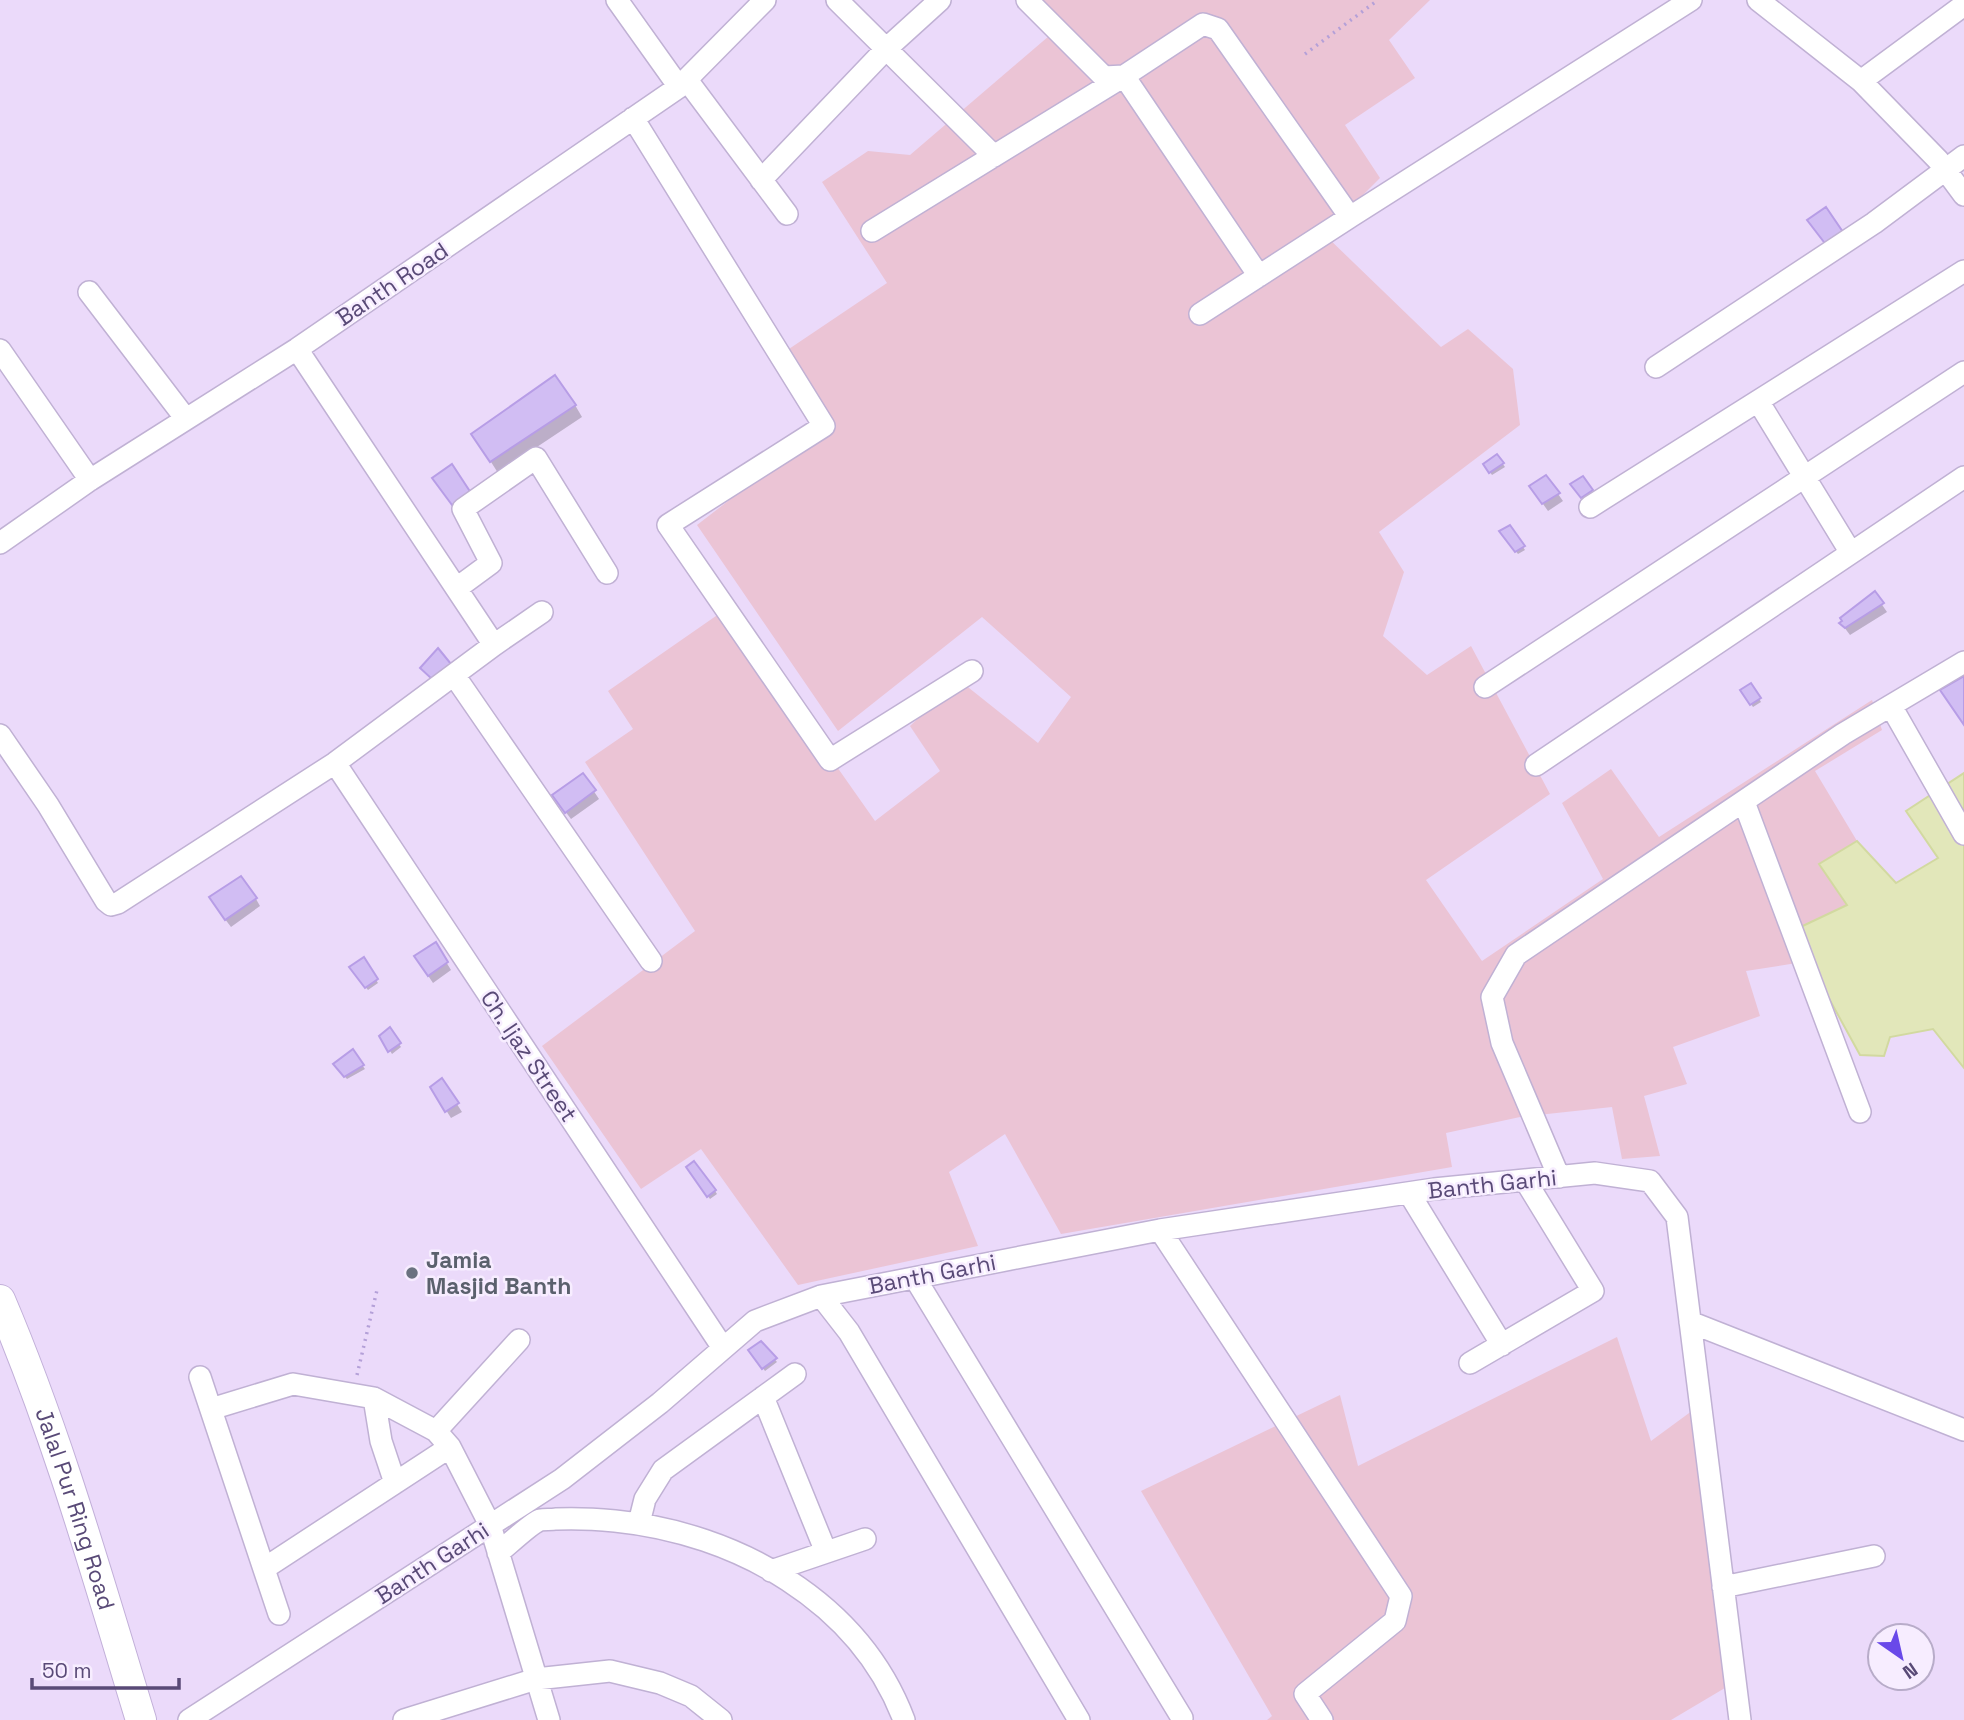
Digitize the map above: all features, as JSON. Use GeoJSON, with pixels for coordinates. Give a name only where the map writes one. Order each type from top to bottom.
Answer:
{"type":"FeatureCollection","features":[{"type":"Feature","properties":{"kind":"main road","name":"Jalal Pur Ring Road"},"geometry":{"type":"LineString","coordinates":[[0,1300],[22,1352],[64,1472],[141,1720]]}},
{"type":"Feature","properties":{"kind":"street"},"geometry":{"type":"LineString","coordinates":[[617,0],[787,214]]}},
{"type":"Feature","properties":{"kind":"street","name":"Banth Road"},"geometry":{"type":"LineString","coordinates":[[0,543],[90,480],[297,349],[683,83],[745,8],[765,0]]}},
{"type":"Feature","properties":{"kind":"street"},"geometry":{"type":"LineString","coordinates":[[836,0],[994,156]]}},
{"type":"Feature","properties":{"kind":"street"},"geometry":{"type":"LineString","coordinates":[[761,180],[886,49],[940,0]]}},
{"type":"Feature","properties":{"kind":"street"},"geometry":{"type":"LineString","coordinates":[[1027,0],[1104,77],[1124,76]]}},
{"type":"Feature","properties":{"kind":"street"},"geometry":{"type":"LineString","coordinates":[[1200,314],[1691,0]]}},
{"type":"Feature","properties":{"kind":"street"},"geometry":{"type":"LineString","coordinates":[[1758,0],[1861,82],[1938,160],[1964,194]]}},
{"type":"Feature","properties":{"kind":"street"},"geometry":{"type":"LineString","coordinates":[[1861,82],[1964,5]]}},
{"type":"Feature","properties":{"kind":"street"},"geometry":{"type":"LineString","coordinates":[[872,231],[1124,76],[1203,24],[1218,29],[1350,217]]}},
{"type":"Feature","properties":{"kind":"street"},"geometry":{"type":"LineString","coordinates":[[1124,76],[1259,276]]}},
{"type":"Feature","properties":{"kind":"street"},"geometry":{"type":"LineString","coordinates":[[633,118],[824,426],[668,525],[830,760],[972,671]]}},
{"type":"Feature","properties":{"kind":"street"},"geometry":{"type":"LineString","coordinates":[[1656,367],[1863,231],[1964,156]]}},
{"type":"Feature","properties":{"kind":"street"},"geometry":{"type":"LineString","coordinates":[[1590,507],[1964,271]]}},
{"type":"Feature","properties":{"kind":"street"},"geometry":{"type":"LineString","coordinates":[[89,292],[186,419]]}},
{"type":"Feature","properties":{"kind":"street"},"geometry":{"type":"LineString","coordinates":[[297,349],[494,645]]}},
{"type":"Feature","properties":{"kind":"street"},"geometry":{"type":"LineString","coordinates":[[0,350],[90,480]]}},
{"type":"Feature","properties":{"kind":"street"},"geometry":{"type":"LineString","coordinates":[[1485,687],[1964,372]]}},
{"type":"Feature","properties":{"kind":"street"},"geometry":{"type":"LineString","coordinates":[[1758,401],[1852,553]]}},
{"type":"Feature","properties":{"kind":"street"},"geometry":{"type":"LineString","coordinates":[[457,588],[491,563],[463,509],[536,458],[607,573]]}},
{"type":"Feature","properties":{"kind":"street"},"geometry":{"type":"LineString","coordinates":[[1536,765],[1964,477]]}},
{"type":"Feature","properties":{"kind":"street"},"geometry":{"type":"LineString","coordinates":[[0,735],[48,805],[106,901],[111,905],[118,904],[335,763],[542,612]]}},
{"type":"Feature","properties":{"kind":"street"},"geometry":{"type":"LineString","coordinates":[[1559,1177],[1502,1043],[1492,998],[1516,955],[1843,734],[1964,662]]}},
{"type":"Feature","properties":{"kind":"street"},"geometry":{"type":"LineString","coordinates":[[454,675],[651,961]]}},
{"type":"Feature","properties":{"kind":"street"},"geometry":{"type":"LineString","coordinates":[[1891,706],[1964,834]]}},
{"type":"Feature","properties":{"kind":"street","name":"Ch. Ijaz Street"},"geometry":{"type":"LineString","coordinates":[[335,763],[723,1348]]}},
{"type":"Feature","properties":{"kind":"street"},"geometry":{"type":"LineString","coordinates":[[1744,802],[1860,1112]]}},
{"type":"Feature","properties":{"kind":"street","name":"Banth Garhi"},"geometry":{"type":"LineString","coordinates":[[190,1720],[562,1479],[660,1402],[755,1321],[821,1296],[1160,1230],[1409,1193],[1595,1173],[1650,1181],[1677,1217],[1740,1720]]}},
{"type":"Feature","properties":{"kind":"street"},"geometry":{"type":"LineString","coordinates":[[1470,1363],[1593,1291],[1525,1180]]}},
{"type":"Feature","properties":{"kind":"street"},"geometry":{"type":"LineString","coordinates":[[1409,1193],[1502,1345]]}},
{"type":"Feature","properties":{"kind":"street"},"geometry":{"type":"LineString","coordinates":[[1160,1230],[1401,1596],[1395,1620],[1305,1694],[1322,1720]]}},
{"type":"Feature","properties":{"kind":"street"},"geometry":{"type":"LineString","coordinates":[[915,1278],[1182,1718]]}},
{"type":"Feature","properties":{"kind":"street"},"geometry":{"type":"LineString","coordinates":[[821,1296],[849,1332],[1079,1720]]}},
{"type":"Feature","properties":{"kind":"street"},"geometry":{"type":"LineString","coordinates":[[1690,1322],[1964,1430]]}},
{"type":"Feature","properties":{"kind":"street"},"geometry":{"type":"LineString","coordinates":[[265,1568],[395,1483],[443,1439],[519,1340]]}},
{"type":"Feature","properties":{"kind":"street"},"geometry":{"type":"LineString","coordinates":[[639,1523],[645,1499],[663,1470],[795,1374]]}},
{"type":"Feature","properties":{"kind":"street"},"geometry":{"type":"LineString","coordinates":[[200,1377],[279,1614]]}},
{"type":"Feature","properties":{"kind":"street"},"geometry":{"type":"LineString","coordinates":[[211,1409],[293,1384],[374,1398],[443,1439],[491,1525],[549,1720]]}},
{"type":"Feature","properties":{"kind":"street"},"geometry":{"type":"LineString","coordinates":[[763,1397],[826,1552]]}},
{"type":"Feature","properties":{"kind":"street"},"geometry":{"type":"LineString","coordinates":[[374,1398],[381,1441],[395,1483]]}},
{"type":"Feature","properties":{"kind":"street"},"geometry":{"type":"LineString","coordinates":[[498,1553],[539,1520],[584,1518],[639,1523],[693,1536],[742,1555],[796,1584],[833,1614],[858,1641],[882,1674],[904,1720]]}},
{"type":"Feature","properties":{"kind":"street"},"geometry":{"type":"LineString","coordinates":[[771,1570],[865,1539]]}},
{"type":"Feature","properties":{"kind":"street"},"geometry":{"type":"LineString","coordinates":[[1723,1587],[1874,1556]]}},
{"type":"Feature","properties":{"kind":"street"},"geometry":{"type":"LineString","coordinates":[[404,1720],[536,1679],[610,1671],[660,1683],[691,1696],[720,1720]]}},
{"type":"Feature","properties":{"kind":"path"},"geometry":{"type":"LineString","coordinates":[[1306,54],[1378,0]]}},
{"type":"Feature","properties":{"kind":"path"},"geometry":{"type":"LineString","coordinates":[[352,1395],[377,1290]]}},
{"type":"Feature","properties":{"kind":"shaded area"},"geometry":{"type":"Polygon","coordinates":[[[0,0],[1964,0],[1964,1720],[0,1720],[0,0]]]}},
{"type":"Feature","properties":{"kind":"shaded area"},"geometry":{"type":"Polygon","coordinates":[[[1027,0],[1430,0],[1389,40],[1415,78],[1345,125],[1380,178],[1324,234],[1441,347],[1468,329],[1513,369],[1520,425],[1379,532],[1404,572],[1383,636],[1427,675],[1471,646],[1550,794],[1426,880],[1482,961],[1603,879],[1562,803],[1611,769],[1659,837],[1872,700],[1882,730],[1815,771],[1857,841],[1819,864],[1847,905],[1803,962],[1746,971],[1760,1016],[1673,1047],[1687,1084],[1644,1096],[1660,1156],[1622,1159],[1612,1107],[1520,1117],[1446,1133],[1452,1167],[1061,1234],[1005,1134],[949,1172],[978,1246],[798,1285],[701,1149],[641,1189],[542,1046],[695,931],[585,762],[633,729],[608,691],[726,609],[875,821],[940,771],[910,726],[959,680],[1038,743],[1071,697],[982,617],[838,731],[697,525],[824,427],[780,355],[887,283],[822,182],[868,151],[910,155],[1056,30],[1027,0]]]}},
{"type":"Feature","properties":{"kind":"shaded area"},"geometry":{"type":"Polygon","coordinates":[[[1964,773],[1964,1068],[1933,1029],[1890,1037],[1884,1056],[1860,1055],[1792,931],[1847,905],[1819,864],[1857,841],[1896,883],[1938,858],[1906,811],[1964,773]]]}},
{"type":"Feature","properties":{"kind":"shaded area"},"geometry":{"type":"Polygon","coordinates":[[[1617,1337],[1651,1441],[1700,1405],[1735,1682],[1671,1720],[1267,1720],[1272,1716],[1141,1491],[1340,1395],[1358,1466],[1617,1337]]]}},
{"type":"Feature","properties":{"kind":"building"},"geometry":{"type":"Polygon","coordinates":[[[1826,207],[1845,235],[1827,246],[1807,220],[1826,207]]]}},
{"type":"Feature","properties":{"kind":"building"},"geometry":{"type":"Polygon","coordinates":[[[555,375],[576,405],[490,462],[471,434],[555,375]]]}},
{"type":"Feature","properties":{"kind":"building"},"geometry":{"type":"Polygon","coordinates":[[[1497,454],[1504,463],[1489,473],[1483,464],[1497,454]]]}},
{"type":"Feature","properties":{"kind":"building"},"geometry":{"type":"Polygon","coordinates":[[[452,464],[471,493],[452,505],[432,478],[452,464]]]}},
{"type":"Feature","properties":{"kind":"building"},"geometry":{"type":"Polygon","coordinates":[[[1546,475],[1560,493],[1542,504],[1529,486],[1546,475]]]}},
{"type":"Feature","properties":{"kind":"building"},"geometry":{"type":"Polygon","coordinates":[[[1583,476],[1593,490],[1581,498],[1570,484],[1583,476]]]}},
{"type":"Feature","properties":{"kind":"building"},"geometry":{"type":"Polygon","coordinates":[[[1510,525],[1525,546],[1515,552],[1499,531],[1510,525]]]}},
{"type":"Feature","properties":{"kind":"building"},"geometry":{"type":"Polygon","coordinates":[[[1875,591],[1884,603],[1845,628],[1839,623],[1842,621],[1840,618],[1875,591]]]}},
{"type":"Feature","properties":{"kind":"building"},"geometry":{"type":"Polygon","coordinates":[[[438,648],[451,664],[433,680],[420,668],[438,648]]]}},
{"type":"Feature","properties":{"kind":"building"},"geometry":{"type":"Polygon","coordinates":[[[1964,676],[1964,725],[1940,690],[1964,676]]]}},
{"type":"Feature","properties":{"kind":"building"},"geometry":{"type":"Polygon","coordinates":[[[1751,683],[1761,698],[1750,705],[1740,690],[1751,683]]]}},
{"type":"Feature","properties":{"kind":"building"},"geometry":{"type":"Polygon","coordinates":[[[583,773],[596,790],[565,813],[552,795],[583,773]]]}},
{"type":"Feature","properties":{"kind":"building"},"geometry":{"type":"Polygon","coordinates":[[[241,876],[257,898],[225,920],[209,897],[241,876]]]}},
{"type":"Feature","properties":{"kind":"building"},"geometry":{"type":"Polygon","coordinates":[[[436,942],[448,962],[428,976],[414,956],[436,942]]]}},
{"type":"Feature","properties":{"kind":"building"},"geometry":{"type":"Polygon","coordinates":[[[364,957],[378,979],[365,988],[349,967],[364,957]]]}},
{"type":"Feature","properties":{"kind":"building"},"geometry":{"type":"Polygon","coordinates":[[[390,1027],[401,1043],[388,1052],[379,1036],[390,1027]]]}},
{"type":"Feature","properties":{"kind":"building"},"geometry":{"type":"Polygon","coordinates":[[[353,1049],[364,1065],[344,1077],[333,1064],[353,1049]]]}},
{"type":"Feature","properties":{"kind":"building"},"geometry":{"type":"Polygon","coordinates":[[[442,1078],[459,1103],[445,1112],[430,1087],[442,1078]]]}},
{"type":"Feature","properties":{"kind":"building"},"geometry":{"type":"Polygon","coordinates":[[[694,1161],[716,1190],[707,1197],[686,1167],[694,1161]]]}},
{"type":"Feature","properties":{"kind":"building"},"geometry":{"type":"Polygon","coordinates":[[[761,1341],[777,1358],[762,1369],[748,1350],[761,1341]]]}},
{"type":"Feature","properties":{"kind":"place","name":"Jamia Masjid Banth"},"geometry":{"type":"Point","coordinates":[412,1273]}}]}
